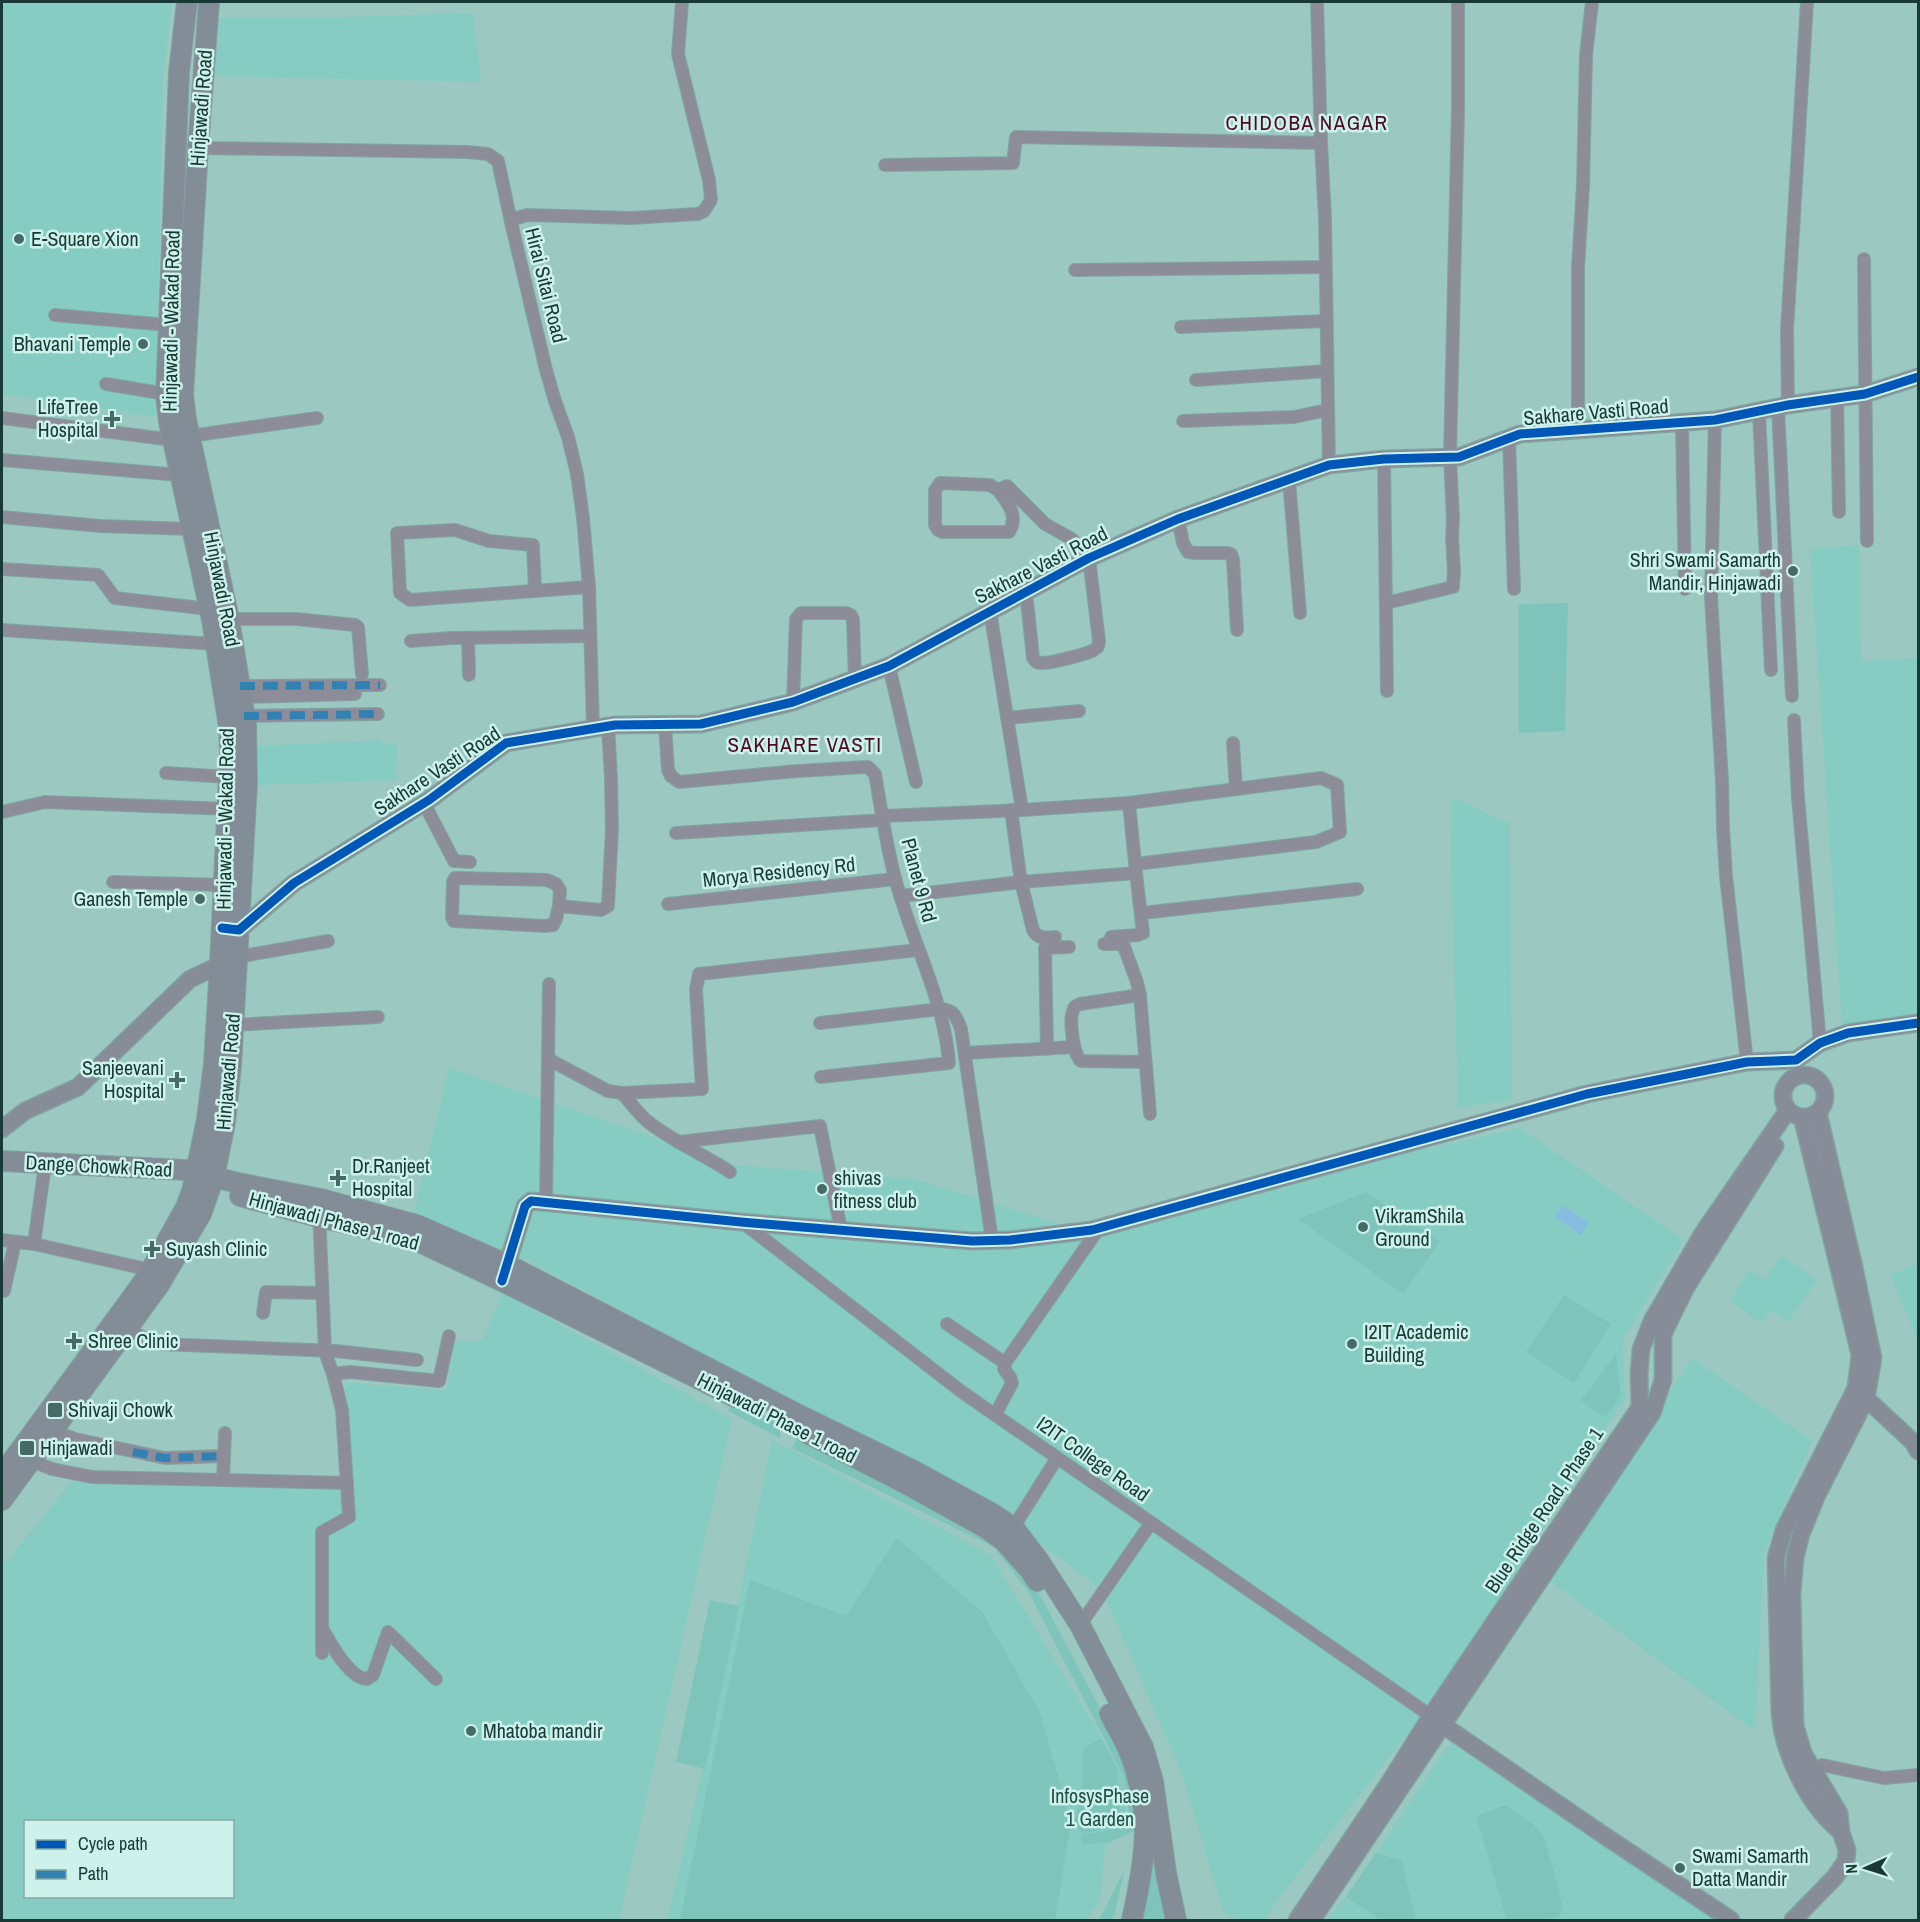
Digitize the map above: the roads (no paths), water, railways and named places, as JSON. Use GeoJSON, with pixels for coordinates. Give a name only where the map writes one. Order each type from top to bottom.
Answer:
{"type":"FeatureCollection","features":[{"type":"Feature","properties":{"kind":"main road","name":"Hinjawadi - Wakad Road"},"geometry":{"type":"LineString","coordinates":[[187,2],[179,72],[166,394],[169,422],[181,438],[180,475],[216,644],[229,727],[230,777],[225,885],[230,929],[229,961],[207,1119],[204,1181]]}},
{"type":"Feature","properties":{"kind":"main road","name":"Hinjawadi Road"},"geometry":{"type":"LineString","coordinates":[[209,2],[181,438],[229,619],[244,716],[247,783],[230,929]]}},
{"type":"Feature","properties":{"kind":"main road","name":"Hinjawadi Road"},"geometry":{"type":"LineString","coordinates":[[204,1181],[225,1123],[233,1025],[229,961]]}},
{"type":"Feature","properties":{"kind":"main road","name":"Dange Chowk Road"},"geometry":{"type":"LineString","coordinates":[[2,1161],[173,1168],[204,1181]]}},
{"type":"Feature","properties":{"kind":"main road","name":"Hinjawadi Phase 1 road"},"geometry":{"type":"LineString","coordinates":[[204,1181],[319,1208],[417,1225],[505,1273],[914,1471],[993,1514],[1009,1535],[1039,1561],[1075,1630],[1143,1747],[1153,1781],[1166,1873],[1176,1920]]}},
{"type":"Feature","properties":{"kind":"main road"},"geometry":{"type":"LineString","coordinates":[[2,1475],[151,1270],[204,1181]]}},
{"type":"Feature","properties":{"kind":"main road"},"geometry":{"type":"LineString","coordinates":[[2,1500],[159,1285],[201,1214],[204,1181]]}},
{"type":"Feature","properties":{"kind":"main road","name":"Hinjawadi Phase 1 road"},"geometry":{"type":"LineString","coordinates":[[1075,1630],[1131,1753],[1140,1784],[1145,1820],[1145,1849],[1132,1920]]}},
{"type":"Feature","properties":{"kind":"street","name":"Hirai Sitai Road"},"geometry":{"type":"LineString","coordinates":[[559,906],[601,910],[608,906],[612,829],[589,636],[589,587],[577,474],[568,436],[546,370],[511,222],[527,215],[631,219],[698,214],[704,211],[711,200],[709,180],[678,54],[682,2]]}},
{"type":"Feature","properties":{"kind":"street"},"geometry":{"type":"LineString","coordinates":[[1317,2],[1325,219],[1329,465]]}},
{"type":"Feature","properties":{"kind":"street"},"geometry":{"type":"LineString","coordinates":[[1386,603],[1453,587],[1450,458],[1458,109],[1458,2]]}},
{"type":"Feature","properties":{"kind":"street"},"geometry":{"type":"LineString","coordinates":[[1578,430],[1578,268],[1583,186],[1586,55],[1592,2]]}},
{"type":"Feature","properties":{"kind":"street"},"geometry":{"type":"LineString","coordinates":[[1792,696],[1783,406],[1807,2]]}},
{"type":"Feature","properties":{"kind":"street"},"geometry":{"type":"LineString","coordinates":[[885,165],[1013,163],[1016,137],[1321,143]]}},
{"type":"Feature","properties":{"kind":"street"},"geometry":{"type":"LineString","coordinates":[[198,148],[488,154],[498,161],[511,222]]}},
{"type":"Feature","properties":{"kind":"street"},"geometry":{"type":"LineString","coordinates":[[1864,259],[1868,541]]}},
{"type":"Feature","properties":{"kind":"street"},"geometry":{"type":"LineString","coordinates":[[1075,270],[1326,267]]}},
{"type":"Feature","properties":{"kind":"street"},"geometry":{"type":"LineString","coordinates":[[55,315],[168,325]]}},
{"type":"Feature","properties":{"kind":"street"},"geometry":{"type":"LineString","coordinates":[[1181,327],[1326,321]]}},
{"type":"Feature","properties":{"kind":"street"},"geometry":{"type":"LineString","coordinates":[[1196,380],[1327,371]]}},
{"type":"Feature","properties":{"kind":"street","name":"Sakhare Vasti Road"},"geometry":{"type":"LineString","coordinates":[[230,929],[294,883],[424,803],[506,742],[600,727],[702,724],[793,702],[889,666],[1089,558],[1178,519],[1329,465],[1384,459],[1459,457],[1520,434],[1714,420],[1783,406],[1865,394],[1918,377]]}},
{"type":"Feature","properties":{"kind":"street"},"geometry":{"type":"LineString","coordinates":[[106,384],[166,394]]}},
{"type":"Feature","properties":{"kind":"street"},"geometry":{"type":"LineString","coordinates":[[1837,398],[1839,512]]}},
{"type":"Feature","properties":{"kind":"street"},"geometry":{"type":"LineString","coordinates":[[1183,420],[1294,417],[1328,410]]}},
{"type":"Feature","properties":{"kind":"street"},"geometry":{"type":"LineString","coordinates":[[1759,412],[1771,670]]}},
{"type":"Feature","properties":{"kind":"street"},"geometry":{"type":"LineString","coordinates":[[2,418],[181,438],[317,418]]}},
{"type":"Feature","properties":{"kind":"street"},"geometry":{"type":"LineString","coordinates":[[1714,420],[1711,597],[1722,781],[1722,828],[1747,1062]]}},
{"type":"Feature","properties":{"kind":"street"},"geometry":{"type":"LineString","coordinates":[[1682,423],[1685,589]]}},
{"type":"Feature","properties":{"kind":"street"},"geometry":{"type":"LineString","coordinates":[[1509,438],[1514,589]]}},
{"type":"Feature","properties":{"kind":"street"},"geometry":{"type":"LineString","coordinates":[[1384,459],[1388,691]]}},
{"type":"Feature","properties":{"kind":"street"},"geometry":{"type":"LineString","coordinates":[[2,460],[180,475]]}},
{"type":"Feature","properties":{"kind":"street"},"geometry":{"type":"LineString","coordinates":[[1289,480],[1300,613]]}},
{"type":"Feature","properties":{"kind":"street"},"geometry":{"type":"LineString","coordinates":[[940,483],[990,485],[998,490],[1013,510],[1010,532],[942,532],[938,530],[935,490],[940,483]]}},
{"type":"Feature","properties":{"kind":"street"},"geometry":{"type":"LineString","coordinates":[[998,490],[1007,486],[1045,524],[1072,539],[1089,558],[1098,646],[1094,650],[1060,660],[1042,664],[1036,662],[1033,658],[1026,592]]}},
{"type":"Feature","properties":{"kind":"street"},"geometry":{"type":"LineString","coordinates":[[2,517],[100,526],[191,529]]}},
{"type":"Feature","properties":{"kind":"street"},"geometry":{"type":"LineString","coordinates":[[1178,519],[1183,543],[1188,552],[1227,552],[1231,554],[1237,630]]}},
{"type":"Feature","properties":{"kind":"street"},"geometry":{"type":"LineString","coordinates":[[535,590],[533,545],[489,541],[455,530],[397,533],[400,593],[410,600],[589,587]]}},
{"type":"Feature","properties":{"kind":"street"},"geometry":{"type":"LineString","coordinates":[[2,569],[98,575],[115,598],[209,609]]}},
{"type":"Feature","properties":{"kind":"street"},"geometry":{"type":"LineString","coordinates":[[990,611],[1007,718],[1021,882],[1032,930],[1036,936],[1042,938],[1055,937]]}},
{"type":"Feature","properties":{"kind":"street"},"geometry":{"type":"LineString","coordinates":[[793,702],[796,619],[801,613],[851,615],[855,678]]}},
{"type":"Feature","properties":{"kind":"street"},"geometry":{"type":"LineString","coordinates":[[229,619],[296,619],[355,625],[358,627],[362,674]]}},
{"type":"Feature","properties":{"kind":"street"},"geometry":{"type":"LineString","coordinates":[[2,630],[216,644]]}},
{"type":"Feature","properties":{"kind":"street"},"geometry":{"type":"LineString","coordinates":[[411,641],[589,636]]}},
{"type":"Feature","properties":{"kind":"street"},"geometry":{"type":"LineString","coordinates":[[468,638],[469,675]]}},
{"type":"Feature","properties":{"kind":"street"},"geometry":{"type":"LineString","coordinates":[[889,666],[916,782]]}},
{"type":"Feature","properties":{"kind":"street"},"geometry":{"type":"LineString","coordinates":[[241,691],[380,686]]}},
{"type":"Feature","properties":{"kind":"street"},"geometry":{"type":"LineString","coordinates":[[241,691],[354,694]]}},
{"type":"Feature","properties":{"kind":"street"},"geometry":{"type":"LineString","coordinates":[[1007,718],[1079,711]]}},
{"type":"Feature","properties":{"kind":"street"},"geometry":{"type":"LineString","coordinates":[[244,716],[378,714]]}},
{"type":"Feature","properties":{"kind":"street"},"geometry":{"type":"LineString","coordinates":[[1794,720],[1799,809],[1820,1043]]}},
{"type":"Feature","properties":{"kind":"street","name":"Planet 9 Rd"},"geometry":{"type":"LineString","coordinates":[[665,725],[668,770],[670,776],[679,782],[867,767],[875,774],[895,879],[918,950],[940,1009],[951,1010],[957,1018],[963,1039],[992,1240]]}},
{"type":"Feature","properties":{"kind":"street"},"geometry":{"type":"LineString","coordinates":[[1233,743],[1236,789]]}},
{"type":"Feature","properties":{"kind":"street"},"geometry":{"type":"LineString","coordinates":[[166,773],[230,777]]}},
{"type":"Feature","properties":{"kind":"street"},"geometry":{"type":"LineString","coordinates":[[676,833],[1129,803],[1321,778],[1336,786],[1340,832],[1316,842],[1136,869],[901,896]]}},
{"type":"Feature","properties":{"kind":"street"},"geometry":{"type":"LineString","coordinates":[[2,812],[45,802],[228,809]]}},
{"type":"Feature","properties":{"kind":"street"},"geometry":{"type":"LineString","coordinates":[[424,803],[454,861],[471,862]]}},
{"type":"Feature","properties":{"kind":"street"},"geometry":{"type":"LineString","coordinates":[[1129,803],[1143,933],[1104,941],[1123,944],[1137,982],[1150,1114]]}},
{"type":"Feature","properties":{"kind":"street"},"geometry":{"type":"LineString","coordinates":[[455,878],[547,880],[556,884],[560,890],[559,906],[553,925],[454,921],[452,917],[453,882],[455,878]]}},
{"type":"Feature","properties":{"kind":"street","name":"Morya Residency Rd"},"geometry":{"type":"LineString","coordinates":[[668,904],[895,879]]}},
{"type":"Feature","properties":{"kind":"street"},"geometry":{"type":"LineString","coordinates":[[113,882],[225,885]]}},
{"type":"Feature","properties":{"kind":"street"},"geometry":{"type":"LineString","coordinates":[[1142,913],[1357,889]]}},
{"type":"Feature","properties":{"kind":"street"},"geometry":{"type":"LineString","coordinates":[[2,1129],[25,1111],[78,1087],[190,979],[229,961],[328,941]]}},
{"type":"Feature","properties":{"kind":"street"},"geometry":{"type":"LineString","coordinates":[[1047,1049],[1045,948],[1069,947]]}},
{"type":"Feature","properties":{"kind":"street"},"geometry":{"type":"LineString","coordinates":[[548,1059],[608,1091],[622,1093],[703,1088],[696,989],[699,974],[918,950]]}},
{"type":"Feature","properties":{"kind":"street"},"geometry":{"type":"LineString","coordinates":[[546,1202],[549,984]]}},
{"type":"Feature","properties":{"kind":"street"},"geometry":{"type":"LineString","coordinates":[[1140,995],[1080,1004],[1075,1007],[1072,1012],[1074,1047],[1076,1057],[1080,1061],[1145,1062]]}},
{"type":"Feature","properties":{"kind":"street"},"geometry":{"type":"LineString","coordinates":[[820,1023],[940,1009],[947,1038],[949,1063],[821,1077]]}},
{"type":"Feature","properties":{"kind":"street"},"geometry":{"type":"LineString","coordinates":[[233,1025],[378,1017]]}},
{"type":"Feature","properties":{"kind":"street"},"geometry":{"type":"LineString","coordinates":[[1793,1920],[1835,1877],[1846,1862],[1839,1813],[1808,1777],[1794,1719],[1792,1593],[1795,1558],[1801,1534],[1861,1394],[1873,1358],[1801,1114],[1784,1104],[1784,1089],[1797,1068],[1820,1043],[1848,1033],[1918,1023]]}},
{"type":"Feature","properties":{"kind":"street"},"geometry":{"type":"LineString","coordinates":[[947,1038],[963,1039]]}},
{"type":"Feature","properties":{"kind":"street"},"geometry":{"type":"LineString","coordinates":[[965,1053],[1074,1047]]}},
{"type":"Feature","properties":{"kind":"street"},"geometry":{"type":"LineString","coordinates":[[505,1273],[525,1206],[531,1201],[741,1222],[972,1241],[1010,1240],[1099,1228],[1587,1094],[1747,1062],[1797,1068],[1812,1076],[1823,1086],[1825,1100],[1801,1114]]}},
{"type":"Feature","properties":{"kind":"street"},"geometry":{"type":"LineString","coordinates":[[622,1093],[646,1120],[678,1142],[730,1172]]}},
{"type":"Feature","properties":{"kind":"street","name":"Blue Ridge Road, Phase 1"},"geometry":{"type":"LineString","coordinates":[[1312,1920],[1437,1720],[1640,1407],[1641,1349],[1660,1305],[1703,1233],[1801,1114]]}},
{"type":"Feature","properties":{"kind":"street","name":"Blue Ridge Road, Phase 1"},"geometry":{"type":"LineString","coordinates":[[1297,1920],[1391,1780],[1437,1720],[1652,1413],[1663,1380],[1662,1342],[1667,1324],[1685,1288],[1801,1114]]}},
{"type":"Feature","properties":{"kind":"street"},"geometry":{"type":"LineString","coordinates":[[678,1142],[820,1126],[841,1230]]}},
{"type":"Feature","properties":{"kind":"street"},"geometry":{"type":"LineString","coordinates":[[34,1244],[45,1164]]}},
{"type":"Feature","properties":{"kind":"street"},"geometry":{"type":"LineString","coordinates":[[319,1208],[325,1352],[342,1410],[349,1517],[322,1532],[322,1653]]}},
{"type":"Feature","properties":{"kind":"street","name":"I2IT College Road"},"geometry":{"type":"LineString","coordinates":[[741,1222],[962,1392],[1437,1720]]}},
{"type":"Feature","properties":{"kind":"street"},"geometry":{"type":"LineString","coordinates":[[995,1414],[1012,1383],[1011,1377],[1004,1369],[1005,1363],[1099,1228]]}},
{"type":"Feature","properties":{"kind":"street"},"geometry":{"type":"LineString","coordinates":[[2,1240],[34,1244],[151,1270]]}},
{"type":"Feature","properties":{"kind":"street"},"geometry":{"type":"LineString","coordinates":[[4,1291],[15,1242]]}},
{"type":"Feature","properties":{"kind":"street"},"geometry":{"type":"LineString","coordinates":[[263,1313],[266,1292],[322,1293]]}},
{"type":"Feature","properties":{"kind":"street"},"geometry":{"type":"LineString","coordinates":[[947,1324],[1005,1363]]}},
{"type":"Feature","properties":{"kind":"street"},"geometry":{"type":"LineString","coordinates":[[126,1329],[158,1344],[336,1351],[417,1360]]}},
{"type":"Feature","properties":{"kind":"street"},"geometry":{"type":"LineString","coordinates":[[333,1374],[362,1372],[439,1381],[449,1336]]}},
{"type":"Feature","properties":{"kind":"street"},"geometry":{"type":"LineString","coordinates":[[1861,1394],[1913,1442],[1918,1451]]}},
{"type":"Feature","properties":{"kind":"street"},"geometry":{"type":"LineString","coordinates":[[52,1430],[75,1439],[165,1458],[224,1456]]}},
{"type":"Feature","properties":{"kind":"street"},"geometry":{"type":"LineString","coordinates":[[223,1480],[225,1433]]}},
{"type":"Feature","properties":{"kind":"street"},"geometry":{"type":"LineString","coordinates":[[1009,1535],[1057,1458]]}},
{"type":"Feature","properties":{"kind":"street"},"geometry":{"type":"LineString","coordinates":[[29,1461],[52,1469],[92,1477],[346,1483]]}},
{"type":"Feature","properties":{"kind":"street"},"geometry":{"type":"LineString","coordinates":[[1075,1630],[1151,1523]]}},
{"type":"Feature","properties":{"kind":"street"},"geometry":{"type":"LineString","coordinates":[[322,1629],[347,1666],[362,1679],[373,1675],[388,1632],[436,1679]]}},
{"type":"Feature","properties":{"kind":"street"},"geometry":{"type":"LineString","coordinates":[[1437,1720],[1599,1833],[1731,1920]]}},
{"type":"Feature","properties":{"kind":"street"},"geometry":{"type":"LineString","coordinates":[[1808,1777],[1822,1765],[1884,1778],[1918,1775]]}},
{"type":"Feature","properties":{"kind":"water"},"geometry":{"type":"Polygon","coordinates":[[[1562,1205],[1589,1222],[1581,1235],[1554,1217],[1562,1205]]]}},
{"type":"Feature","properties":{"kind":"place","name":"E-Square Xion"},"geometry":{"type":"Point","coordinates":[19,239]}},
{"type":"Feature","properties":{"kind":"place","name":"Bhavani Temple"},"geometry":{"type":"Point","coordinates":[143,344]}},
{"type":"Feature","properties":{"kind":"place","name":"LifeTree Hospital"},"geometry":{"type":"Point","coordinates":[112,419]}},
{"type":"Feature","properties":{"kind":"place","name":"Shri Swami Samarth Mandir, Hinjawadi"},"geometry":{"type":"Point","coordinates":[1793,571]}},
{"type":"Feature","properties":{"kind":"place","name":"Ganesh Temple"},"geometry":{"type":"Point","coordinates":[200,899]}},
{"type":"Feature","properties":{"kind":"place","name":"Sanjeevani Hospital"},"geometry":{"type":"Point","coordinates":[177,1080]}},
{"type":"Feature","properties":{"kind":"place","name":"Dr.Ranjeet Hospital"},"geometry":{"type":"Point","coordinates":[338,1178]}},
{"type":"Feature","properties":{"kind":"place","name":"shivas fitness club"},"geometry":{"type":"Point","coordinates":[822,1189]}},
{"type":"Feature","properties":{"kind":"place","name":"VikramShila Ground"},"geometry":{"type":"Point","coordinates":[1363,1227]}},
{"type":"Feature","properties":{"kind":"place","name":"Suyash Clinic"},"geometry":{"type":"Point","coordinates":[152,1249]}},
{"type":"Feature","properties":{"kind":"place","name":"Shree Clinic"},"geometry":{"type":"Point","coordinates":[74,1341]}},
{"type":"Feature","properties":{"kind":"place","name":"I2IT Academic Building"},"geometry":{"type":"Point","coordinates":[1352,1344]}},
{"type":"Feature","properties":{"kind":"place","name":"Shivaji Chowk"},"geometry":{"type":"Point","coordinates":[55,1410]}},
{"type":"Feature","properties":{"kind":"place","name":"Hinjawadi"},"geometry":{"type":"Point","coordinates":[27,1448]}},
{"type":"Feature","properties":{"kind":"place","name":"Mhatoba mandir"},"geometry":{"type":"Point","coordinates":[471,1731]}},
{"type":"Feature","properties":{"kind":"place","name":"Swami Samarth Datta Mandir"},"geometry":{"type":"Point","coordinates":[1680,1868]}},
{"type":"Feature","properties":{"kind":"district","name":"CHIDOBA NAGAR"},"geometry":{"type":"Point","coordinates":[1307,123]}},
{"type":"Feature","properties":{"kind":"district","name":"SAKHARE VASTI"},"geometry":{"type":"Point","coordinates":[805,745]}},
{"type":"Feature","properties":{"kind":"park label","name":"InfosysPhase 1 Garden"},"geometry":{"type":"Point","coordinates":[1100,1808]}}]}
